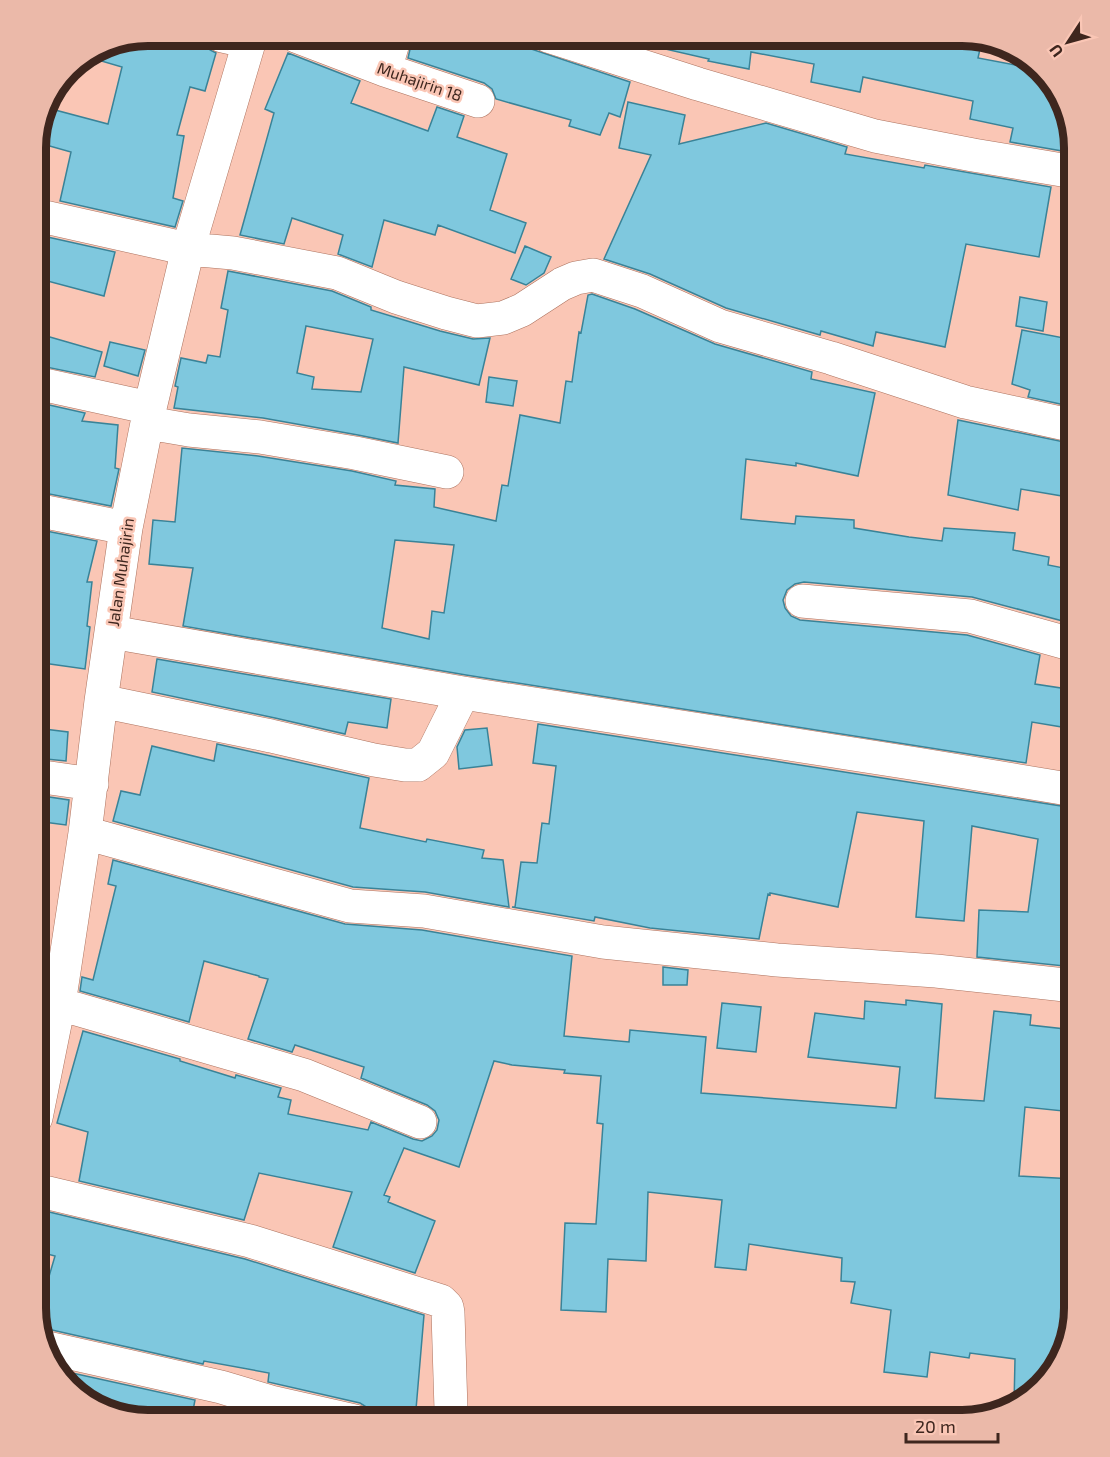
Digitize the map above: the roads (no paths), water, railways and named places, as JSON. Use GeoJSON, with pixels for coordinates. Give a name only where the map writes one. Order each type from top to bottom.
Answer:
{"type":"FeatureCollection","features":[{"type":"Feature","properties":{"kind":"street","name":"Jalan Muhajirin"},"geometry":{"type":"LineString","coordinates":[[46,1056],[59,1005],[86,833],[101,701],[126,528],[149,415],[239,46]]}},
{"type":"Feature","properties":{"kind":"street","name":"Muhajirin 18"},"geometry":{"type":"LineString","coordinates":[[323,46],[478,101]]}},
{"type":"Feature","properties":{"kind":"street"},"geometry":{"type":"LineString","coordinates":[[385,70],[392,46]]}},
{"type":"Feature","properties":{"kind":"street"},"geometry":{"type":"LineString","coordinates":[[581,47],[875,136],[1064,170]]}},
{"type":"Feature","properties":{"kind":"street"},"geometry":{"type":"LineString","coordinates":[[47,219],[188,249],[232,253],[337,273],[396,297],[477,321],[503,318],[522,310],[562,284],[593,274],[642,291],[720,326],[831,358],[965,402],[1064,424]]}},
{"type":"Feature","properties":{"kind":"street"},"geometry":{"type":"LineString","coordinates":[[47,386],[149,415],[189,430],[260,437],[447,471]]}},
{"type":"Feature","properties":{"kind":"street"},"geometry":{"type":"LineString","coordinates":[[47,512],[126,528]]}},
{"type":"Feature","properties":{"kind":"street"},"geometry":{"type":"LineString","coordinates":[[802,601],[970,616],[1064,642]]}},
{"type":"Feature","properties":{"kind":"street"},"geometry":{"type":"LineString","coordinates":[[111,632],[462,693],[1064,788]]}},
{"type":"Feature","properties":{"kind":"street"},"geometry":{"type":"LineString","coordinates":[[101,701],[374,760],[418,765],[433,753],[462,693]]}},
{"type":"Feature","properties":{"kind":"street"},"geometry":{"type":"LineString","coordinates":[[46,777],[92,784]]}},
{"type":"Feature","properties":{"kind":"street"},"geometry":{"type":"LineString","coordinates":[[86,833],[350,906],[424,911],[603,942],[777,960],[936,971],[1064,985]]}},
{"type":"Feature","properties":{"kind":"street"},"geometry":{"type":"LineString","coordinates":[[59,1005],[304,1075],[420,1122]]}},
{"type":"Feature","properties":{"kind":"street"},"geometry":{"type":"LineString","coordinates":[[46,1192],[250,1241],[441,1301],[447,1307],[448,1313],[451,1410]]}},
{"type":"Feature","properties":{"kind":"street"},"geometry":{"type":"LineString","coordinates":[[55,1350],[221,1387],[306,1410]]}}]}
